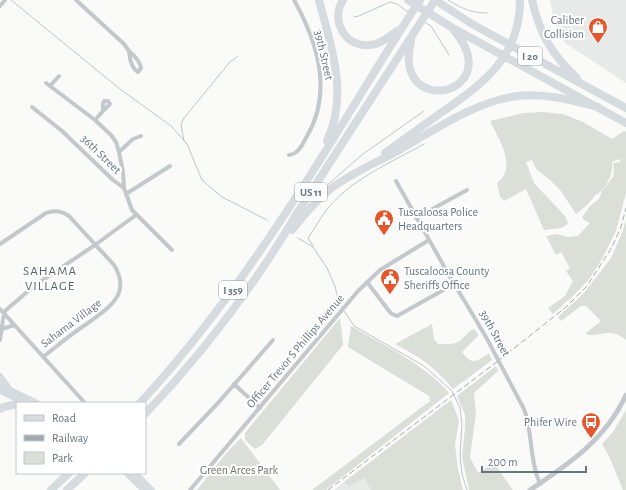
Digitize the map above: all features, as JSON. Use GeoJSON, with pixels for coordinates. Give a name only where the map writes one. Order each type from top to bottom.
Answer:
{"type":"FeatureCollection","features":[{"type":"Feature","properties":{"kind":"highway"},"geometry":{"type":"LineString","coordinates":[[314,169],[330,135],[337,110],[338,98],[337,72],[319,0]]}},
{"type":"Feature","properties":{"kind":"highway"},"geometry":{"type":"LineString","coordinates":[[342,0],[338,9],[338,21],[343,33],[352,42],[360,45],[372,45],[389,37],[403,26]]}},
{"type":"Feature","properties":{"kind":"highway","name":"I 20"},"geometry":{"type":"LineString","coordinates":[[408,0],[451,27],[626,123]]}},
{"type":"Feature","properties":{"kind":"highway","name":"I 359"},"geometry":{"type":"LineString","coordinates":[[141,402],[216,314],[271,236],[420,0]]}},
{"type":"Feature","properties":{"kind":"highway","name":"I 20"},"geometry":{"type":"LineString","coordinates":[[435,0],[472,24],[626,108]]}},
{"type":"Feature","properties":{"kind":"highway","name":"US 11"},"geometry":{"type":"LineString","coordinates":[[276,249],[296,215],[435,0]]}},
{"type":"Feature","properties":{"kind":"highway"},"geometry":{"type":"LineString","coordinates":[[276,249],[316,202],[335,186],[365,167],[472,92],[491,74],[502,60],[514,38],[518,21],[520,0]]}},
{"type":"Feature","properties":{"kind":"highway"},"geometry":{"type":"LineString","coordinates":[[532,0],[538,23],[549,46],[564,66],[588,87]]}},
{"type":"Feature","properties":{"kind":"highway"},"geometry":{"type":"LineString","coordinates":[[416,30],[411,42],[409,53],[409,65],[412,73],[422,86],[433,91],[442,91],[457,85],[465,75],[468,67],[465,47],[451,27]]}},
{"type":"Feature","properties":{"kind":"highway"},"geometry":{"type":"LineString","coordinates":[[365,167],[392,154],[469,111],[498,100],[517,96],[543,96],[598,107]]}},
{"type":"Feature","properties":{"kind":"highway","name":"I 359"},"geometry":{"type":"LineString","coordinates":[[146,413],[194,358],[246,292],[276,249]]}},
{"type":"Feature","properties":{"kind":"highway"},"geometry":{"type":"LineString","coordinates":[[0,409],[4,406],[16,404]]}},
{"type":"Feature","properties":{"kind":"highway"},"geometry":{"type":"LineString","coordinates":[[51,490],[68,474]]}},
{"type":"Feature","properties":{"kind":"highway"},"geometry":{"type":"LineString","coordinates":[[67,490],[82,475]]}},
{"type":"Feature","properties":{"kind":"highway"},"geometry":{"type":"LineString","coordinates":[[73,490],[82,475]]}},
{"type":"Feature","properties":{"kind":"highway"},"geometry":{"type":"LineString","coordinates":[[43,490],[61,480]]}},
{"type":"Feature","properties":{"kind":"main road"},"geometry":{"type":"LineString","coordinates":[[0,376],[11,390]]}},
{"type":"Feature","properties":{"kind":"main road"},"geometry":{"type":"LineString","coordinates":[[0,385],[35,402]]}},
{"type":"Feature","properties":{"kind":"main road"},"geometry":{"type":"LineString","coordinates":[[0,391],[23,402]]}},
{"type":"Feature","properties":{"kind":"main road"},"geometry":{"type":"LineString","coordinates":[[127,474],[144,490]]}},
{"type":"Feature","properties":{"kind":"main road"},"geometry":{"type":"LineString","coordinates":[[136,474],[152,490]]}},
{"type":"Feature","properties":{"kind":"street"},"geometry":{"type":"LineString","coordinates":[[0,6],[5,0]]}},
{"type":"Feature","properties":{"kind":"street"},"geometry":{"type":"LineString","coordinates":[[76,0],[136,57],[141,68],[138,72],[133,67],[129,51]]}},
{"type":"Feature","properties":{"kind":"street","name":"39th Street"},"geometry":{"type":"LineString","coordinates":[[289,155],[297,152],[313,127],[321,91],[321,78],[312,42],[304,19],[294,0]]}},
{"type":"Feature","properties":{"kind":"street","name":"36th Street"},"geometry":{"type":"LineString","coordinates":[[60,76],[48,84],[95,120],[111,135],[116,142],[123,172],[124,188]]}},
{"type":"Feature","properties":{"kind":"street","name":"36th Street"},"geometry":{"type":"LineString","coordinates":[[32,107],[62,131],[113,180],[124,188]]}},
{"type":"Feature","properties":{"kind":"street"},"geometry":{"type":"LineString","coordinates":[[95,120],[103,111]]}},
{"type":"Feature","properties":{"kind":"street"},"geometry":{"type":"LineString","coordinates":[[119,152],[133,139],[141,136]]}},
{"type":"Feature","properties":{"kind":"street"},"geometry":{"type":"LineString","coordinates":[[126,194],[170,166]]}},
{"type":"Feature","properties":{"kind":"street","name":"39th Street"},"geometry":{"type":"LineString","coordinates":[[396,181],[454,284],[486,336],[524,408],[529,427],[534,472],[540,484]]}},
{"type":"Feature","properties":{"kind":"street"},"geometry":{"type":"LineString","coordinates":[[124,188],[132,210],[172,250]]}},
{"type":"Feature","properties":{"kind":"street"},"geometry":{"type":"LineString","coordinates":[[416,218],[467,190]]}},
{"type":"Feature","properties":{"kind":"street","name":"Sahama Village"},"geometry":{"type":"LineString","coordinates":[[0,244],[46,213],[58,211],[69,216],[114,265],[118,272],[120,285],[117,297],[112,304],[103,313],[43,357]]}},
{"type":"Feature","properties":{"kind":"street"},"geometry":{"type":"LineString","coordinates":[[0,338],[4,313],[10,307],[34,286],[136,215]]}},
{"type":"Feature","properties":{"kind":"street","name":"Officer Trevor S Phillips Avenue"},"geometry":{"type":"LineString","coordinates":[[190,490],[367,282],[380,270],[429,240]]}},
{"type":"Feature","properties":{"kind":"street"},"geometry":{"type":"LineString","coordinates":[[367,282],[388,311],[397,316],[454,284]]}},
{"type":"Feature","properties":{"kind":"street","name":"Sahama Village"},"geometry":{"type":"LineString","coordinates":[[0,309],[84,402]]}},
{"type":"Feature","properties":{"kind":"street"},"geometry":{"type":"LineString","coordinates":[[2,329],[14,325]]}},
{"type":"Feature","properties":{"kind":"street"},"geometry":{"type":"LineString","coordinates":[[179,444],[273,340]]}},
{"type":"Feature","properties":{"kind":"street"},"geometry":{"type":"LineString","coordinates":[[234,384],[260,408]]}},
{"type":"Feature","properties":{"kind":"street"},"geometry":{"type":"LineString","coordinates":[[530,490],[578,456],[597,439],[612,420],[626,395]]}},
{"type":"Feature","properties":{"kind":"shaded area"},"geometry":{"type":"Polygon","coordinates":[[[550,0],[626,0],[626,83],[565,43],[554,23],[550,0]]]}},
{"type":"Feature","properties":{"kind":"shaded area"},"geometry":{"type":"Polygon","coordinates":[[[364,478],[371,490],[334,490],[344,482],[349,485],[364,478]]]}},
{"type":"Feature","properties":{"kind":"green space"},"geometry":{"type":"Polygon","coordinates":[[[543,112],[563,114],[583,122],[612,139],[624,131],[626,132],[626,193],[616,231],[602,259],[590,278],[553,314],[548,308],[565,296],[573,281],[566,271],[570,268],[561,252],[556,255],[546,236],[556,234],[568,237],[578,236],[590,223],[582,217],[590,206],[599,199],[602,191],[613,177],[613,163],[620,162],[620,160],[619,159],[612,162],[611,175],[605,186],[576,214],[561,191],[537,170],[532,160],[526,162],[534,183],[565,216],[568,224],[561,228],[544,230],[526,189],[504,201],[500,197],[497,183],[503,177],[506,169],[505,153],[490,121],[523,113],[543,112]]]}},
{"type":"Feature","properties":{"kind":"green space"},"geometry":{"type":"Polygon","coordinates":[[[626,220],[626,340],[621,336],[612,333],[587,335],[586,333],[601,321],[586,306],[581,306],[561,321],[558,317],[584,293],[611,258],[626,220]]]}},
{"type":"Feature","properties":{"kind":"green space"},"geometry":{"type":"Polygon","coordinates":[[[340,318],[343,345],[262,445],[255,449],[245,440],[245,433],[340,318]]]}},
{"type":"Feature","properties":{"kind":"green space"},"geometry":{"type":"Polygon","coordinates":[[[432,324],[434,339],[438,344],[456,343],[469,331],[474,329],[478,336],[462,352],[472,361],[481,359],[489,353],[492,360],[453,389],[427,363],[395,344],[432,324]]]}},
{"type":"Feature","properties":{"kind":"green space"},"geometry":{"type":"Polygon","coordinates":[[[351,326],[390,348],[428,373],[449,393],[326,490],[312,490],[430,401],[429,396],[348,347],[351,326]]]}},
{"type":"Feature","properties":{"kind":"green space"},"geometry":{"type":"Polygon","coordinates":[[[496,366],[498,371],[474,393],[476,413],[470,457],[478,473],[494,463],[513,490],[469,490],[462,457],[465,415],[457,396],[496,366]]]}},
{"type":"Feature","properties":{"kind":"green space"},"geometry":{"type":"Polygon","coordinates":[[[451,400],[459,420],[455,445],[458,469],[463,490],[371,490],[364,478],[349,486],[344,482],[451,400]]]}},
{"type":"Feature","properties":{"kind":"green space"},"geometry":{"type":"Polygon","coordinates":[[[626,410],[626,490],[623,490],[609,456],[602,444],[613,432],[626,410]]]}},
{"type":"Feature","properties":{"kind":"green space","name":"Green Arces Park"},"geometry":{"type":"Polygon","coordinates":[[[241,438],[280,490],[197,490],[227,452],[241,438]]]}},
{"type":"Feature","properties":{"kind":"waterway"},"geometry":{"type":"LineString","coordinates":[[11,0],[120,89],[171,126],[187,144],[202,180],[222,197],[267,220]]}},
{"type":"Feature","properties":{"kind":"waterway"},"geometry":{"type":"LineString","coordinates":[[448,0],[466,10],[487,13]]}},
{"type":"Feature","properties":{"kind":"waterway"},"geometry":{"type":"LineString","coordinates":[[354,17],[390,2],[397,4],[408,12]]}},
{"type":"Feature","properties":{"kind":"waterway"},"geometry":{"type":"LineString","coordinates":[[424,22],[431,26],[449,55]]}},
{"type":"Feature","properties":{"kind":"waterway"},"geometry":{"type":"LineString","coordinates":[[184,141],[181,124],[184,118],[229,63],[238,56]]}},
{"type":"Feature","properties":{"kind":"waterway"},"geometry":{"type":"LineString","coordinates":[[325,187],[363,154],[424,111]]}},
{"type":"Feature","properties":{"kind":"waterway"},"geometry":{"type":"LineString","coordinates":[[313,246],[308,238],[325,212],[335,201],[358,181],[384,165],[424,144]]}},
{"type":"Feature","properties":{"kind":"waterway"},"geometry":{"type":"LineString","coordinates":[[298,238],[313,247],[327,268],[335,286],[339,304],[342,308]]}},
{"type":"Feature","properties":{"kind":"waterway"},"geometry":{"type":"LineString","coordinates":[[344,311],[354,326],[424,366],[452,391],[460,408],[462,424],[460,456],[462,474],[467,490]]}},
{"type":"Feature","properties":{"kind":"railway"},"geometry":{"type":"LineString","coordinates":[[328,490],[498,361],[566,307],[587,286],[612,247],[621,227],[626,208]]}},
{"type":"Feature","properties":{"kind":"place","name":"Caliber Collision"},"geometry":{"type":"Point","coordinates":[598,44]}},
{"type":"Feature","properties":{"kind":"place","name":"Tuscaloosa Police Headquarters"},"geometry":{"type":"Point","coordinates":[384,236]}},
{"type":"Feature","properties":{"kind":"place","name":"Tuscaloosa County Sheriffs Office"},"geometry":{"type":"Point","coordinates":[390,295]}},
{"type":"Feature","properties":{"kind":"place","name":"Phifer Wire"},"geometry":{"type":"Point","coordinates":[591,439]}},
{"type":"Feature","properties":{"kind":"district","name":"SAHAMA VILLAGE"},"geometry":{"type":"Point","coordinates":[50,278]}}]}
